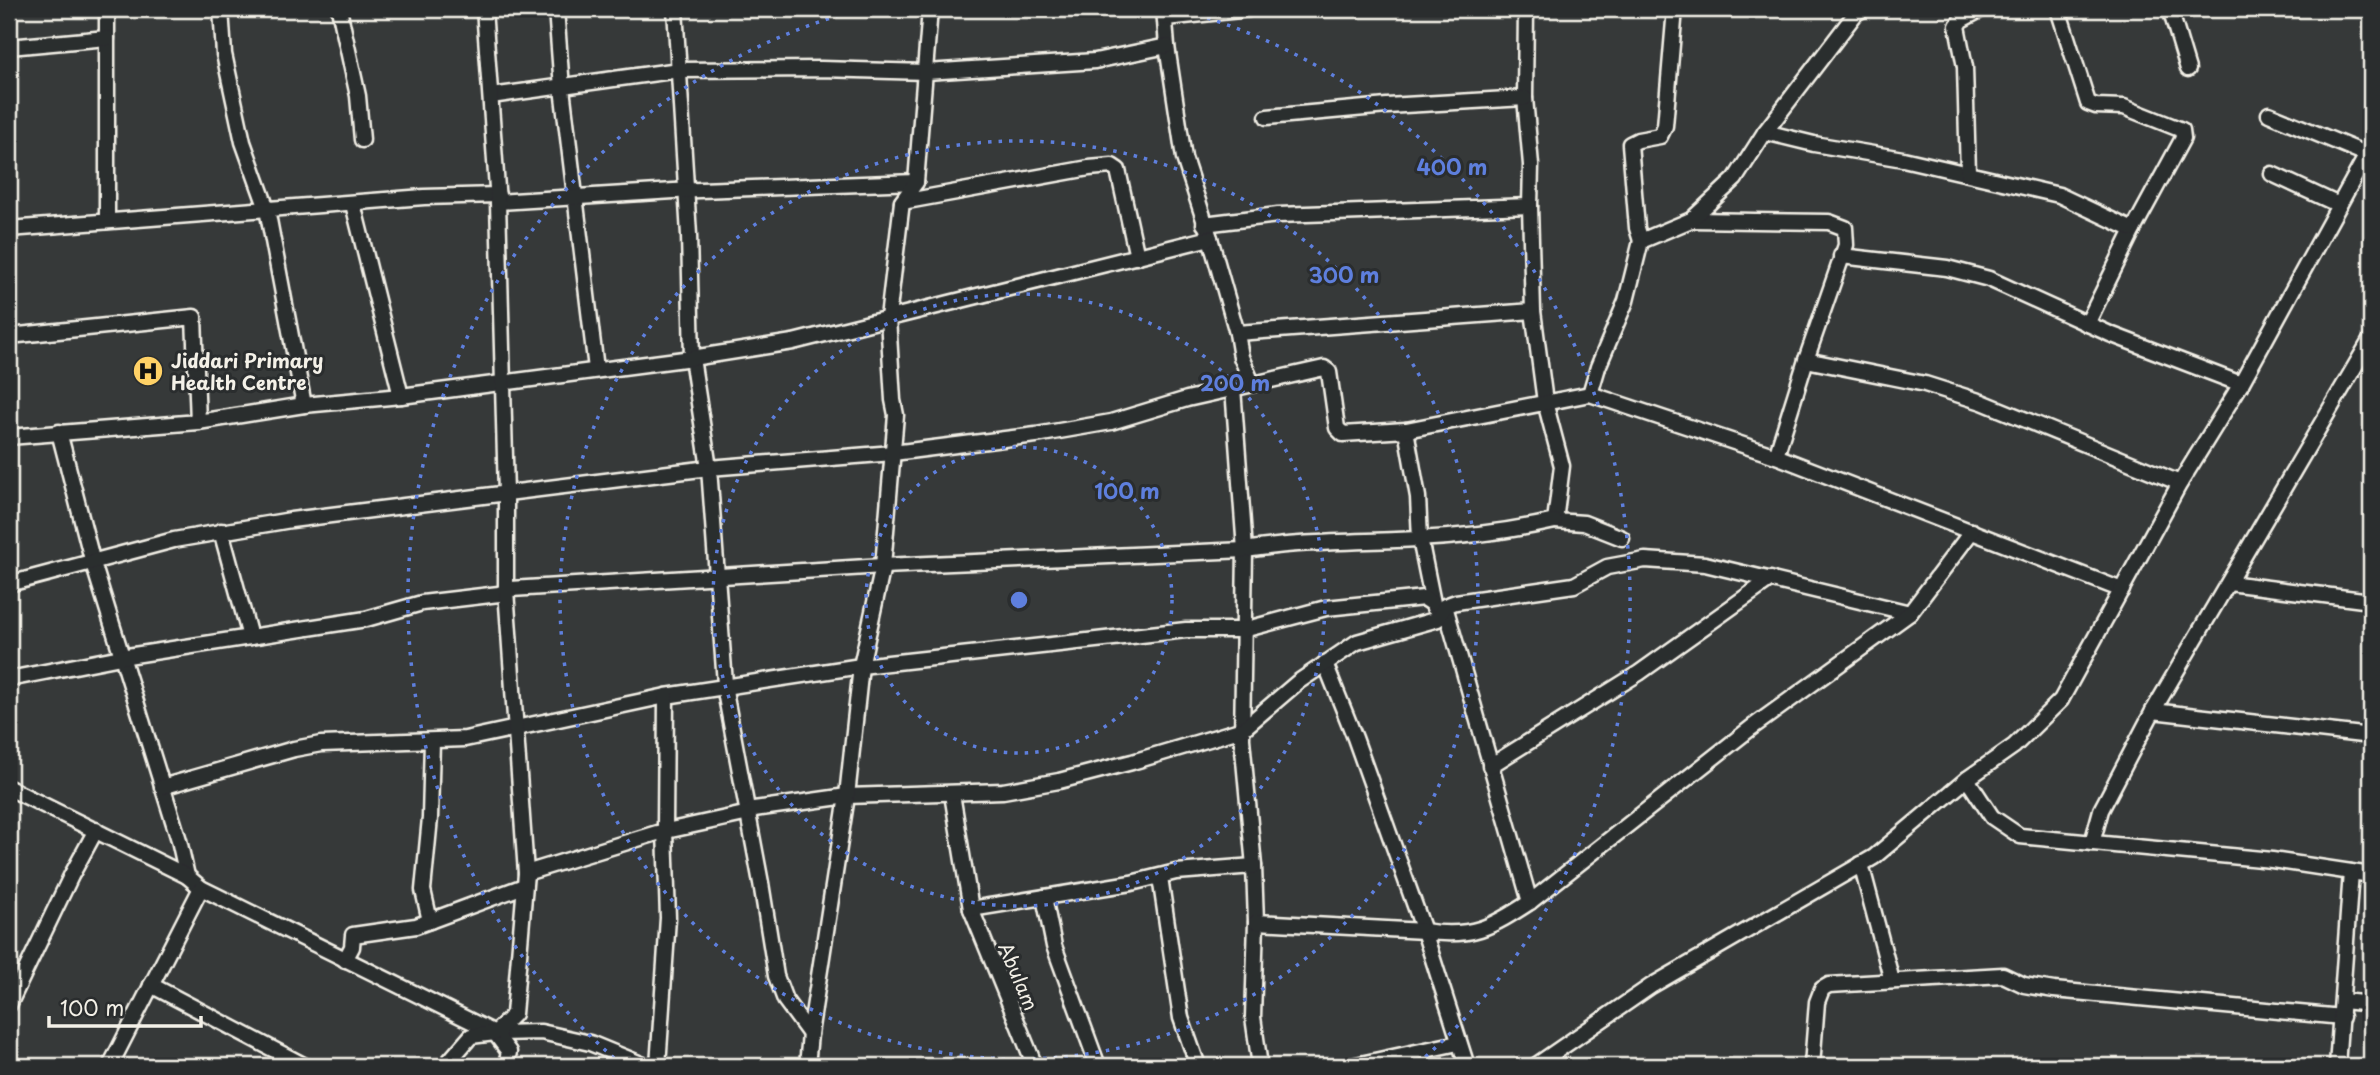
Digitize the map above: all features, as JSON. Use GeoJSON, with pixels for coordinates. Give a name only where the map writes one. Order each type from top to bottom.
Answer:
{"type":"FeatureCollection","features":[{"type":"Feature","properties":{"kind":"street"},"geometry":{"type":"LineString","coordinates":[[107,9],[107,221]]}},
{"type":"Feature","properties":{"kind":"street"},"geometry":{"type":"LineString","coordinates":[[221,9],[224,54],[243,142],[267,209],[303,405]]}},
{"type":"Feature","properties":{"kind":"street"},"geometry":{"type":"LineString","coordinates":[[339,9],[359,96],[362,140]]}},
{"type":"Feature","properties":{"kind":"street"},"geometry":{"type":"LineString","coordinates":[[484,9],[498,198],[506,590],[525,880],[514,1014],[495,1033]]}},
{"type":"Feature","properties":{"kind":"street"},"geometry":{"type":"LineString","coordinates":[[556,9],[562,88],[596,369]]}},
{"type":"Feature","properties":{"kind":"street"},"geometry":{"type":"LineString","coordinates":[[675,9],[687,191],[692,358],[709,468],[725,686],[776,976],[785,1000],[810,1034]]}},
{"type":"Feature","properties":{"kind":"street"},"geometry":{"type":"LineString","coordinates":[[807,1066],[847,796],[861,666],[883,566],[897,415],[893,400],[888,317],[902,202],[916,182],[930,9]]}},
{"type":"Feature","properties":{"kind":"street"},"geometry":{"type":"LineString","coordinates":[[1249,9],[1165,13],[1167,46],[1184,158],[1237,333],[1241,357],[1252,383]]}},
{"type":"Feature","properties":{"kind":"street"},"geometry":{"type":"LineString","coordinates":[[1526,9],[1525,98],[1531,165],[1533,311],[1545,402],[1562,466],[1555,521]]}},
{"type":"Feature","properties":{"kind":"street"},"geometry":{"type":"LineString","coordinates":[[1590,394],[1598,367],[1626,301],[1641,240],[1637,228],[1630,144],[1660,136],[1665,126],[1675,9]]}},
{"type":"Feature","properties":{"kind":"street"},"geometry":{"type":"LineString","coordinates":[[1641,240],[1691,220],[1735,179],[1765,132],[1856,13],[1863,9]]}},
{"type":"Feature","properties":{"kind":"street"},"geometry":{"type":"LineString","coordinates":[[1968,173],[1965,68],[1957,26],[1961,20],[1982,9]]}},
{"type":"Feature","properties":{"kind":"street"},"geometry":{"type":"LineString","coordinates":[[2058,9],[2088,103],[2124,107],[2182,130],[2183,138],[2133,230],[2087,324]]}},
{"type":"Feature","properties":{"kind":"street"},"geometry":{"type":"LineString","coordinates":[[2170,9],[2188,69]]}},
{"type":"Feature","properties":{"kind":"street"},"geometry":{"type":"LineString","coordinates":[[9,47],[107,38]]}},
{"type":"Feature","properties":{"kind":"street"},"geometry":{"type":"LineString","coordinates":[[491,96],[679,70],[821,69],[926,72],[1095,61],[1167,46]]}},
{"type":"Feature","properties":{"kind":"street"},"geometry":{"type":"LineString","coordinates":[[1267,117],[1387,106],[1525,98]]}},
{"type":"Feature","properties":{"kind":"street"},"geometry":{"type":"LineString","coordinates":[[1535,1066],[1651,986],[1874,857],[1968,779],[2014,746],[2061,700],[2180,483],[2241,384],[2370,152],[2269,114]]}},
{"type":"Feature","properties":{"kind":"street"},"geometry":{"type":"LineString","coordinates":[[1765,132],[1814,144],[1903,159],[2059,195],[2133,230]]}},
{"type":"Feature","properties":{"kind":"street"},"geometry":{"type":"LineString","coordinates":[[902,202],[1112,166],[1118,170],[1137,257]]}},
{"type":"Feature","properties":{"kind":"street"},"geometry":{"type":"LineString","coordinates":[[2272,174],[2339,205]]}},
{"type":"Feature","properties":{"kind":"street"},"geometry":{"type":"LineString","coordinates":[[9,229],[425,197],[577,198],[916,182]]}},
{"type":"Feature","properties":{"kind":"street"},"geometry":{"type":"LineString","coordinates":[[353,204],[401,396]]}},
{"type":"Feature","properties":{"kind":"street"},"geometry":{"type":"LineString","coordinates":[[9,437],[198,422],[303,405],[503,383],[793,342],[1137,257],[1207,231],[1314,213],[1530,206]]}},
{"type":"Feature","properties":{"kind":"street"},"geometry":{"type":"LineString","coordinates":[[1691,220],[1829,222],[1845,228],[1846,245],[1776,456]]}},
{"type":"Feature","properties":{"kind":"street"},"geometry":{"type":"LineString","coordinates":[[1841,257],[1947,268],[1989,279],[2087,324],[2241,384]]}},
{"type":"Feature","properties":{"kind":"street"},"geometry":{"type":"LineString","coordinates":[[1237,333],[1533,311]]}},
{"type":"Feature","properties":{"kind":"street"},"geometry":{"type":"LineString","coordinates":[[9,337],[194,317],[198,422]]}},
{"type":"Feature","properties":{"kind":"street"},"geometry":{"type":"LineString","coordinates":[[2092,842],[2101,810],[2153,711],[2371,339]]}},
{"type":"Feature","properties":{"kind":"street"},"geometry":{"type":"LineString","coordinates":[[1806,360],[1925,384],[1982,402],[2180,483]]}},
{"type":"Feature","properties":{"kind":"street"},"geometry":{"type":"LineString","coordinates":[[9,584],[174,540],[291,520],[709,468],[893,453],[1036,435],[1111,422],[1187,399],[1324,368],[1329,372],[1336,428],[1343,434],[1406,430],[1590,394],[1776,456],[2122,590]]}},
{"type":"Feature","properties":{"kind":"street"},"geometry":{"type":"LineString","coordinates":[[1233,388],[1245,550],[1242,739],[1254,866],[1254,1017],[1260,1066]]}},
{"type":"Feature","properties":{"kind":"street"},"geometry":{"type":"LineString","coordinates":[[1406,430],[1418,497],[1420,539],[1530,902]]}},
{"type":"Feature","properties":{"kind":"street"},"geometry":{"type":"LineString","coordinates":[[59,432],[93,563],[179,840],[187,876]]}},
{"type":"Feature","properties":{"kind":"street"},"geometry":{"type":"LineString","coordinates":[[9,679],[121,657],[366,619],[422,603],[499,594],[506,590],[715,575],[1420,539],[1555,521],[1584,523],[1622,538]]}},
{"type":"Feature","properties":{"kind":"street"},"geometry":{"type":"LineString","coordinates":[[221,531],[250,637]]}},
{"type":"Feature","properties":{"kind":"street"},"geometry":{"type":"LineString","coordinates":[[1256,922],[1424,931],[1449,935],[1477,930],[1499,922],[1530,902],[1751,728],[1910,613],[1972,531]]}},
{"type":"Feature","properties":{"kind":"street"},"geometry":{"type":"LineString","coordinates":[[162,787],[294,749],[321,744],[465,739],[666,696],[861,666],[1186,630],[1244,630],[1326,608],[1424,598],[1439,605],[1574,585],[1607,566],[1645,560],[1705,564],[1910,613]]}},
{"type":"Feature","properties":{"kind":"street"},"geometry":{"type":"LineString","coordinates":[[1490,766],[1639,673],[1771,579]]}},
{"type":"Feature","properties":{"kind":"street"},"geometry":{"type":"LineString","coordinates":[[2229,583],[2371,601]]}},
{"type":"Feature","properties":{"kind":"street"},"geometry":{"type":"LineString","coordinates":[[345,960],[352,947],[353,935],[416,926],[525,880],[665,831],[749,813],[754,808],[847,796],[1003,791],[1059,781],[1243,729],[1325,663],[1357,642],[1438,620],[1439,605]]}},
{"type":"Feature","properties":{"kind":"street"},"geometry":{"type":"LineString","coordinates":[[1325,663],[1424,931],[1467,1066]]}},
{"type":"Feature","properties":{"kind":"street"},"geometry":{"type":"LineString","coordinates":[[659,1066],[668,918],[665,831],[666,696]]}},
{"type":"Feature","properties":{"kind":"street"},"geometry":{"type":"LineString","coordinates":[[2153,711],[2371,736]]}},
{"type":"Feature","properties":{"kind":"street"},"geometry":{"type":"LineString","coordinates":[[430,921],[423,890],[430,818],[432,741]]}},
{"type":"Feature","properties":{"kind":"street"},"geometry":{"type":"LineString","coordinates":[[1968,779],[1992,817],[2020,836],[2272,860],[2371,875]]}},
{"type":"Feature","properties":{"kind":"street"},"geometry":{"type":"LineString","coordinates":[[9,788],[187,876],[201,888],[495,1033],[509,1052],[506,1066]]}},
{"type":"Feature","properties":{"kind":"street","name":"Abulam"},"geometry":{"type":"LineString","coordinates":[[952,794],[971,909],[1033,1063]]}},
{"type":"Feature","properties":{"kind":"street"},"geometry":{"type":"LineString","coordinates":[[9,1005],[96,830]]}},
{"type":"Feature","properties":{"kind":"street"},"geometry":{"type":"LineString","coordinates":[[1861,864],[1892,981]]}},
{"type":"Feature","properties":{"kind":"street"},"geometry":{"type":"LineString","coordinates":[[971,909],[1176,872],[1254,866]]}},
{"type":"Feature","properties":{"kind":"street"},"geometry":{"type":"LineString","coordinates":[[2337,1066],[2351,872]]}},
{"type":"Feature","properties":{"kind":"street"},"geometry":{"type":"LineString","coordinates":[[1160,877],[1181,1018],[1198,1066]]}},
{"type":"Feature","properties":{"kind":"street"},"geometry":{"type":"LineString","coordinates":[[110,1066],[201,888]]}},
{"type":"Feature","properties":{"kind":"street"},"geometry":{"type":"LineString","coordinates":[[1044,897],[1054,946],[1098,1066]]}},
{"type":"Feature","properties":{"kind":"street"},"geometry":{"type":"LineString","coordinates":[[1812,1066],[1817,1002],[1822,989],[1829,985],[2003,975],[2024,985],[2054,990],[2342,1017]]}},
{"type":"Feature","properties":{"kind":"street"},"geometry":{"type":"LineString","coordinates":[[152,985],[305,1066]]}},
{"type":"Feature","properties":{"kind":"street"},"geometry":{"type":"LineString","coordinates":[[2343,1001],[2371,1004]]}},
{"type":"Feature","properties":{"kind":"street"},"geometry":{"type":"LineString","coordinates":[[444,1066],[471,1036],[541,1032],[590,1044],[646,1066]]}},
{"type":"Feature","properties":{"kind":"street"},"geometry":{"type":"LineString","coordinates":[[1351,1066],[1458,1043]]}},
{"type":"Feature","properties":{"kind":"place","name":"Jiddari Primary Health Centre"},"geometry":{"type":"Point","coordinates":[148,371]}}]}
